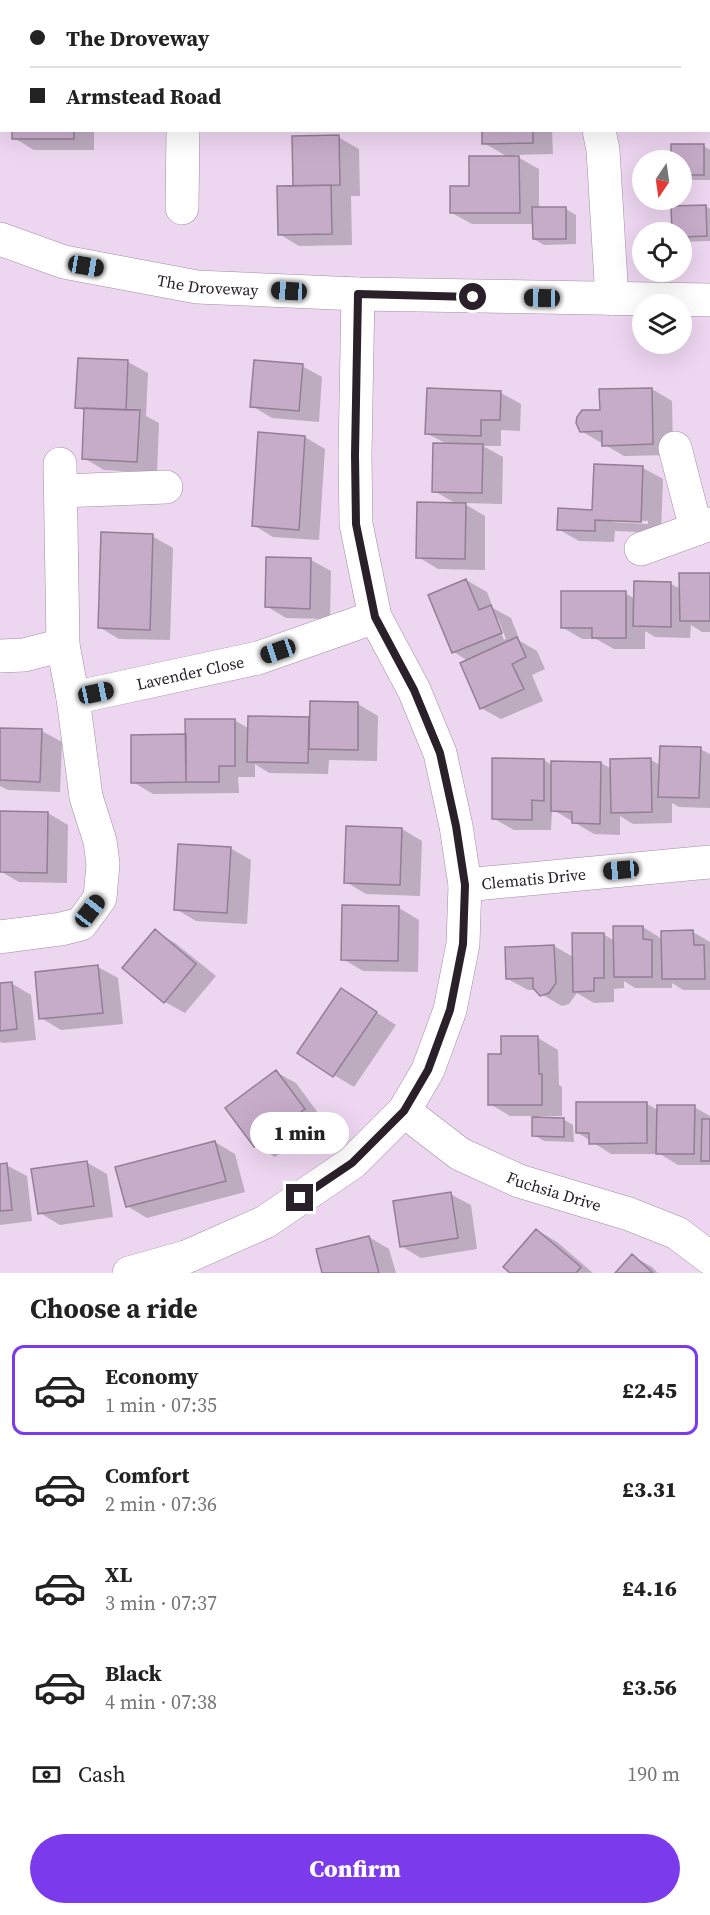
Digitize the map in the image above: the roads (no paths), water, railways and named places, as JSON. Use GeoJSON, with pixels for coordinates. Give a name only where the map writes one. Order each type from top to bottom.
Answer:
{"type":"FeatureCollection","features":[{"type":"Feature","properties":{"kind":"street"},"geometry":{"type":"LineString","coordinates":[[182,208],[183,132]]}},
{"type":"Feature","properties":{"kind":"street"},"geometry":{"type":"LineString","coordinates":[[599,132],[603,150],[612,299]]}},
{"type":"Feature","properties":{"kind":"street","name":"The Droveway"},"geometry":{"type":"LineString","coordinates":[[0,240],[64,262],[197,287],[358,294],[710,300]]}},
{"type":"Feature","properties":{"kind":"street"},"geometry":{"type":"LineString","coordinates":[[129,1273],[186,1257],[265,1222],[352,1163],[404,1111],[428,1070],[450,1010],[463,944],[465,885],[456,826],[440,753],[414,690],[375,617],[356,524],[358,294]]}},
{"type":"Feature","properties":{"kind":"street"},"geometry":{"type":"LineString","coordinates":[[641,549],[703,526],[675,448]]}},
{"type":"Feature","properties":{"kind":"street"},"geometry":{"type":"LineString","coordinates":[[0,937],[81,924],[100,898],[103,864],[100,841],[86,797],[73,698],[63,645],[61,478],[166,487]]}},
{"type":"Feature","properties":{"kind":"street","name":"Lavender Close"},"geometry":{"type":"LineString","coordinates":[[73,698],[258,658],[375,617]]}},
{"type":"Feature","properties":{"kind":"street"},"geometry":{"type":"LineString","coordinates":[[0,656],[24,655],[63,645]]}},
{"type":"Feature","properties":{"kind":"street","name":"Clematis Drive"},"geometry":{"type":"LineString","coordinates":[[465,885],[710,862]]}},
{"type":"Feature","properties":{"kind":"street","name":"Fuchsia Drive"},"geometry":{"type":"LineString","coordinates":[[404,1111],[460,1154],[519,1181],[629,1214],[676,1233],[710,1258]]}}]}
